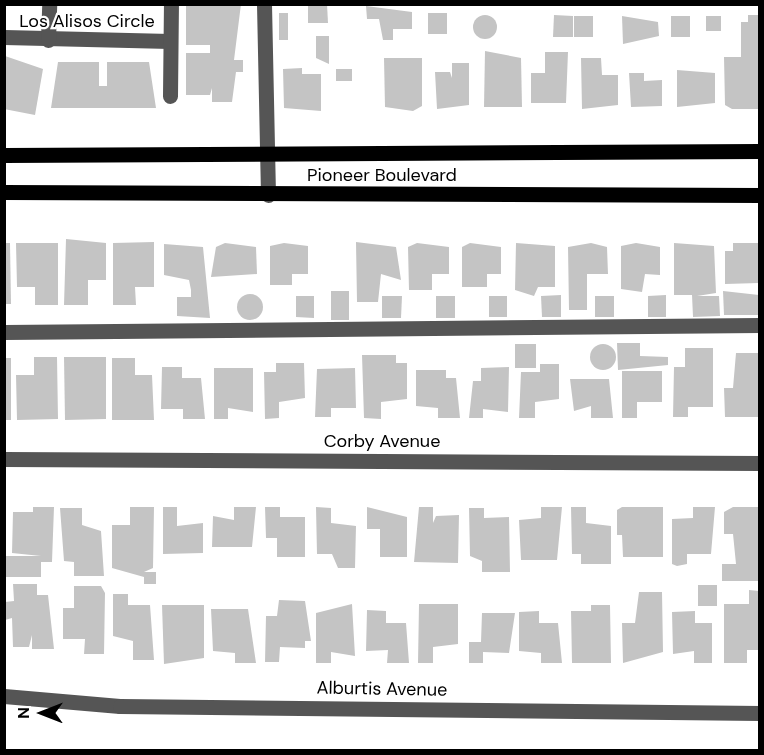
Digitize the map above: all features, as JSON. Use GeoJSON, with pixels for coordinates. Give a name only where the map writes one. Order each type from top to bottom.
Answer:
{"type":"FeatureCollection","features":[{"type":"Feature","properties":{"kind":"main road","name":"Pioneer Boulevard"},"geometry":{"type":"LineString","coordinates":[[4,155],[759,152]]}},
{"type":"Feature","properties":{"kind":"main road","name":"Pioneer Boulevard"},"geometry":{"type":"LineString","coordinates":[[4,192],[268,195],[759,195]]}},
{"type":"Feature","properties":{"kind":"street"},"geometry":{"type":"LineString","coordinates":[[48,40],[49,4]]}},
{"type":"Feature","properties":{"kind":"street","name":"Los Alisos Circle"},"geometry":{"type":"LineString","coordinates":[[170,96],[171,4]]}},
{"type":"Feature","properties":{"kind":"street"},"geometry":{"type":"LineString","coordinates":[[264,4],[268,195]]}},
{"type":"Feature","properties":{"kind":"street","name":"Los Alisos Circle"},"geometry":{"type":"LineString","coordinates":[[4,37],[48,40],[170,41]]}},
{"type":"Feature","properties":{"kind":"street"},"geometry":{"type":"LineString","coordinates":[[4,332],[759,325]]}},
{"type":"Feature","properties":{"kind":"street","name":"Corby Avenue"},"geometry":{"type":"LineString","coordinates":[[4,459],[759,462]]}},
{"type":"Feature","properties":{"kind":"street","name":"Alburtis Avenue"},"geometry":{"type":"LineString","coordinates":[[4,696],[120,706],[759,713]]}},
{"type":"Feature","properties":{"kind":"building"},"geometry":{"type":"Polygon","coordinates":[[[186,4],[241,4],[234,60],[243,60],[243,72],[236,72],[232,102],[212,102],[212,88],[210,95],[186,95],[186,53],[210,53],[210,45],[186,45],[186,4]]]}},
{"type":"Feature","properties":{"kind":"building"},"geometry":{"type":"Polygon","coordinates":[[[308,4],[327,4],[328,23],[308,23],[308,4]]]}},
{"type":"Feature","properties":{"kind":"building"},"geometry":{"type":"Polygon","coordinates":[[[366,6],[412,12],[412,29],[393,29],[393,40],[383,40],[379,19],[367,19],[366,6]]]}},
{"type":"Feature","properties":{"kind":"building"},"geometry":{"type":"Polygon","coordinates":[[[279,13],[288,13],[288,40],[279,40],[279,13]]]}},
{"type":"Feature","properties":{"kind":"building"},"geometry":{"type":"Polygon","coordinates":[[[428,13],[447,13],[447,34],[428,34],[428,13]]]}},
{"type":"Feature","properties":{"kind":"building"},"geometry":{"type":"Polygon","coordinates":[[[485,15],[494,18],[497,27],[494,36],[485,39],[476,36],[473,27],[476,18],[485,15]]]}},
{"type":"Feature","properties":{"kind":"building"},"geometry":{"type":"Polygon","coordinates":[[[554,15],[573,16],[573,37],[553,37],[554,15]]]}},
{"type":"Feature","properties":{"kind":"building"},"geometry":{"type":"Polygon","coordinates":[[[748,15],[759,15],[759,109],[732,109],[725,105],[724,57],[741,57],[741,22],[748,22],[748,15]]]}},
{"type":"Feature","properties":{"kind":"building"},"geometry":{"type":"Polygon","coordinates":[[[574,16],[593,16],[593,37],[574,37],[574,16]]]}},
{"type":"Feature","properties":{"kind":"building"},"geometry":{"type":"Polygon","coordinates":[[[622,16],[658,22],[659,36],[623,44],[622,16]]]}},
{"type":"Feature","properties":{"kind":"building"},"geometry":{"type":"Polygon","coordinates":[[[671,16],[690,16],[690,37],[671,37],[671,16]]]}},
{"type":"Feature","properties":{"kind":"building"},"geometry":{"type":"Polygon","coordinates":[[[706,16],[721,16],[721,31],[706,31],[706,16]]]}},
{"type":"Feature","properties":{"kind":"building"},"geometry":{"type":"Polygon","coordinates":[[[316,36],[329,36],[329,64],[316,58],[316,36]]]}},
{"type":"Feature","properties":{"kind":"building"},"geometry":{"type":"Polygon","coordinates":[[[485,51],[521,58],[522,107],[484,107],[485,51]]]}},
{"type":"Feature","properties":{"kind":"building"},"geometry":{"type":"Polygon","coordinates":[[[545,52],[568,52],[566,103],[531,103],[531,73],[545,73],[545,52]]]}},
{"type":"Feature","properties":{"kind":"building"},"geometry":{"type":"Polygon","coordinates":[[[5,56],[43,69],[35,115],[4,109],[5,56]]]}},
{"type":"Feature","properties":{"kind":"building"},"geometry":{"type":"Polygon","coordinates":[[[384,58],[422,58],[422,106],[413,111],[385,107],[384,58]]]}},
{"type":"Feature","properties":{"kind":"building"},"geometry":{"type":"Polygon","coordinates":[[[581,58],[601,58],[602,75],[618,75],[618,105],[582,109],[581,58]]]}},
{"type":"Feature","properties":{"kind":"building"},"geometry":{"type":"Polygon","coordinates":[[[58,62],[99,62],[99,86],[107,86],[107,62],[149,62],[156,108],[51,108],[58,62]]]}},
{"type":"Feature","properties":{"kind":"building"},"geometry":{"type":"Polygon","coordinates":[[[452,63],[469,63],[469,105],[437,109],[435,72],[450,72],[452,78],[452,63]]]}},
{"type":"Feature","properties":{"kind":"building"},"geometry":{"type":"Polygon","coordinates":[[[302,68],[302,74],[321,74],[321,111],[284,108],[283,69],[302,68]]]}},
{"type":"Feature","properties":{"kind":"building"},"geometry":{"type":"Polygon","coordinates":[[[336,69],[352,69],[352,81],[336,81],[336,69]]]}},
{"type":"Feature","properties":{"kind":"building"},"geometry":{"type":"Polygon","coordinates":[[[677,70],[715,73],[715,103],[677,107],[677,70]]]}},
{"type":"Feature","properties":{"kind":"building"},"geometry":{"type":"Polygon","coordinates":[[[629,73],[644,73],[644,81],[662,80],[662,106],[631,107],[629,73]]]}},
{"type":"Feature","properties":{"kind":"building"},"geometry":{"type":"Polygon","coordinates":[[[66,239],[106,243],[106,280],[88,280],[88,305],[64,305],[66,239]]]}},
{"type":"Feature","properties":{"kind":"building"},"geometry":{"type":"Polygon","coordinates":[[[154,242],[154,287],[135,287],[136,305],[113,305],[113,243],[154,242]]]}},
{"type":"Feature","properties":{"kind":"building"},"geometry":{"type":"Polygon","coordinates":[[[356,242],[396,247],[401,280],[381,274],[378,302],[357,302],[356,242]]]}},
{"type":"Feature","properties":{"kind":"building"},"geometry":{"type":"Polygon","coordinates":[[[4,243],[10,243],[11,304],[4,304],[4,243]]]}},
{"type":"Feature","properties":{"kind":"building"},"geometry":{"type":"Polygon","coordinates":[[[16,243],[58,243],[58,305],[35,305],[35,287],[17,287],[16,243]]]}},
{"type":"Feature","properties":{"kind":"building"},"geometry":{"type":"Polygon","coordinates":[[[225,243],[256,247],[257,274],[211,277],[216,247],[225,243]]]}},
{"type":"Feature","properties":{"kind":"building"},"geometry":{"type":"Polygon","coordinates":[[[284,243],[308,246],[308,274],[292,274],[292,285],[270,285],[270,246],[284,243]]]}},
{"type":"Feature","properties":{"kind":"building"},"geometry":{"type":"Polygon","coordinates":[[[417,243],[449,247],[449,274],[432,274],[432,290],[409,290],[408,247],[417,243]]]}},
{"type":"Feature","properties":{"kind":"building"},"geometry":{"type":"Polygon","coordinates":[[[470,243],[501,247],[501,274],[487,274],[487,287],[462,287],[462,247],[470,243]]]}},
{"type":"Feature","properties":{"kind":"building"},"geometry":{"type":"Polygon","coordinates":[[[516,243],[555,246],[555,287],[538,287],[534,296],[515,290],[516,243]]]}},
{"type":"Feature","properties":{"kind":"building"},"geometry":{"type":"Polygon","coordinates":[[[591,243],[607,247],[608,274],[587,274],[587,310],[569,310],[568,247],[591,243]]]}},
{"type":"Feature","properties":{"kind":"building"},"geometry":{"type":"Polygon","coordinates":[[[636,243],[660,247],[660,275],[645,274],[642,292],[621,289],[621,246],[636,243]]]}},
{"type":"Feature","properties":{"kind":"building"},"geometry":{"type":"Polygon","coordinates":[[[674,243],[714,246],[716,293],[697,296],[719,296],[720,316],[693,317],[692,295],[674,295],[674,243]]]}},
{"type":"Feature","properties":{"kind":"building"},"geometry":{"type":"Polygon","coordinates":[[[733,243],[759,243],[759,283],[725,284],[725,251],[733,251],[733,243]]]}},
{"type":"Feature","properties":{"kind":"building"},"geometry":{"type":"Polygon","coordinates":[[[164,244],[203,247],[210,318],[177,316],[177,297],[191,297],[191,290],[189,280],[164,275],[164,244]]]}},
{"type":"Feature","properties":{"kind":"building"},"geometry":{"type":"Polygon","coordinates":[[[331,291],[349,291],[349,320],[331,320],[331,291]]]}},
{"type":"Feature","properties":{"kind":"building"},"geometry":{"type":"Polygon","coordinates":[[[723,291],[759,295],[759,315],[724,315],[723,291]]]}},
{"type":"Feature","properties":{"kind":"building"},"geometry":{"type":"Polygon","coordinates":[[[250,294],[259,298],[263,307],[259,316],[250,320],[241,316],[237,307],[241,298],[250,294]]]}},
{"type":"Feature","properties":{"kind":"building"},"geometry":{"type":"Polygon","coordinates":[[[561,295],[561,317],[542,317],[541,296],[561,295]]]}},
{"type":"Feature","properties":{"kind":"building"},"geometry":{"type":"Polygon","coordinates":[[[666,295],[666,317],[648,317],[648,296],[666,295]]]}},
{"type":"Feature","properties":{"kind":"building"},"geometry":{"type":"Polygon","coordinates":[[[296,296],[314,296],[314,318],[296,317],[296,296]]]}},
{"type":"Feature","properties":{"kind":"building"},"geometry":{"type":"Polygon","coordinates":[[[382,296],[402,296],[401,318],[382,318],[382,296]]]}},
{"type":"Feature","properties":{"kind":"building"},"geometry":{"type":"Polygon","coordinates":[[[436,296],[455,296],[455,318],[436,318],[436,296]]]}},
{"type":"Feature","properties":{"kind":"building"},"geometry":{"type":"Polygon","coordinates":[[[489,296],[507,296],[507,317],[489,317],[489,296]]]}},
{"type":"Feature","properties":{"kind":"building"},"geometry":{"type":"Polygon","coordinates":[[[595,296],[614,296],[614,317],[595,317],[595,296]]]}},
{"type":"Feature","properties":{"kind":"building"},"geometry":{"type":"Polygon","coordinates":[[[617,343],[640,343],[640,356],[668,357],[668,365],[618,370],[617,343]]]}},
{"type":"Feature","properties":{"kind":"building"},"geometry":{"type":"Polygon","coordinates":[[[515,344],[536,344],[536,368],[515,368],[515,344]]]}},
{"type":"Feature","properties":{"kind":"building"},"geometry":{"type":"Polygon","coordinates":[[[603,344],[612,348],[616,357],[612,366],[603,370],[594,366],[590,357],[594,348],[603,344]]]}},
{"type":"Feature","properties":{"kind":"building"},"geometry":{"type":"Polygon","coordinates":[[[685,348],[713,348],[713,407],[688,407],[688,417],[673,417],[674,367],[685,367],[685,348]]]}},
{"type":"Feature","properties":{"kind":"building"},"geometry":{"type":"Polygon","coordinates":[[[736,353],[758,353],[759,417],[725,417],[724,388],[733,388],[736,353]]]}},
{"type":"Feature","properties":{"kind":"building"},"geometry":{"type":"Polygon","coordinates":[[[362,355],[396,355],[396,363],[407,363],[407,399],[381,402],[381,419],[364,418],[362,355]]]}},
{"type":"Feature","properties":{"kind":"building"},"geometry":{"type":"Polygon","coordinates":[[[34,357],[57,357],[58,419],[17,420],[16,375],[34,375],[34,357]]]}},
{"type":"Feature","properties":{"kind":"building"},"geometry":{"type":"Polygon","coordinates":[[[64,357],[106,357],[106,419],[65,420],[64,357]]]}},
{"type":"Feature","properties":{"kind":"building"},"geometry":{"type":"Polygon","coordinates":[[[4,358],[11,358],[11,420],[4,420],[4,358]]]}},
{"type":"Feature","properties":{"kind":"building"},"geometry":{"type":"Polygon","coordinates":[[[112,358],[135,358],[135,375],[152,375],[154,420],[112,420],[112,358]]]}},
{"type":"Feature","properties":{"kind":"building"},"geometry":{"type":"Polygon","coordinates":[[[276,363],[304,363],[305,398],[279,402],[279,418],[265,419],[264,372],[276,372],[276,363]]]}},
{"type":"Feature","properties":{"kind":"building"},"geometry":{"type":"Polygon","coordinates":[[[540,364],[559,364],[559,399],[535,402],[535,418],[519,418],[521,372],[540,372],[540,364]]]}},
{"type":"Feature","properties":{"kind":"building"},"geometry":{"type":"Polygon","coordinates":[[[162,367],[182,367],[182,378],[201,378],[205,419],[183,419],[183,409],[161,409],[162,367]]]}},
{"type":"Feature","properties":{"kind":"building"},"geometry":{"type":"Polygon","coordinates":[[[509,367],[508,412],[483,409],[483,418],[469,418],[473,381],[481,381],[481,368],[509,367]]]}},
{"type":"Feature","properties":{"kind":"building"},"geometry":{"type":"Polygon","coordinates":[[[214,368],[253,368],[253,412],[228,408],[228,419],[214,419],[214,368]]]}},
{"type":"Feature","properties":{"kind":"building"},"geometry":{"type":"Polygon","coordinates":[[[355,368],[356,408],[331,408],[331,417],[315,417],[317,369],[355,368]]]}},
{"type":"Feature","properties":{"kind":"building"},"geometry":{"type":"Polygon","coordinates":[[[416,370],[446,370],[446,378],[456,378],[460,418],[438,418],[438,408],[416,406],[416,370]]]}},
{"type":"Feature","properties":{"kind":"building"},"geometry":{"type":"Polygon","coordinates":[[[622,371],[662,371],[662,402],[637,402],[637,418],[622,418],[622,371]]]}},
{"type":"Feature","properties":{"kind":"building"},"geometry":{"type":"Polygon","coordinates":[[[570,379],[609,379],[613,418],[591,418],[591,406],[574,411],[570,379]]]}},
{"type":"Feature","properties":{"kind":"building"},"geometry":{"type":"Polygon","coordinates":[[[33,507],[54,507],[52,562],[41,562],[41,577],[4,577],[4,556],[41,556],[12,553],[13,512],[33,512],[33,507]]]}},
{"type":"Feature","properties":{"kind":"building"},"geometry":{"type":"Polygon","coordinates":[[[130,507],[154,507],[153,568],[144,572],[156,572],[156,584],[144,584],[144,577],[112,568],[112,525],[130,525],[130,507]]]}},
{"type":"Feature","properties":{"kind":"building"},"geometry":{"type":"Polygon","coordinates":[[[163,507],[177,507],[177,526],[203,523],[203,553],[163,554],[163,507]]]}},
{"type":"Feature","properties":{"kind":"building"},"geometry":{"type":"Polygon","coordinates":[[[234,507],[256,507],[252,547],[212,547],[213,516],[234,520],[234,507]]]}},
{"type":"Feature","properties":{"kind":"building"},"geometry":{"type":"Polygon","coordinates":[[[265,507],[280,507],[280,517],[305,517],[305,557],[277,557],[277,538],[266,538],[265,507]]]}},
{"type":"Feature","properties":{"kind":"building"},"geometry":{"type":"Polygon","coordinates":[[[316,507],[331,508],[331,523],[356,526],[355,568],[338,568],[332,554],[317,554],[316,507]]]}},
{"type":"Feature","properties":{"kind":"building"},"geometry":{"type":"Polygon","coordinates":[[[367,507],[407,517],[407,557],[380,557],[380,529],[367,529],[367,507]]]}},
{"type":"Feature","properties":{"kind":"building"},"geometry":{"type":"Polygon","coordinates":[[[419,507],[433,507],[433,523],[436,516],[459,515],[458,563],[414,562],[419,507]]]}},
{"type":"Feature","properties":{"kind":"building"},"geometry":{"type":"Polygon","coordinates":[[[541,507],[562,507],[557,560],[521,560],[519,520],[541,518],[541,507]]]}},
{"type":"Feature","properties":{"kind":"building"},"geometry":{"type":"Polygon","coordinates":[[[571,507],[586,507],[586,523],[611,526],[611,564],[581,564],[581,554],[572,554],[571,507]]]}},
{"type":"Feature","properties":{"kind":"building"},"geometry":{"type":"Polygon","coordinates":[[[622,507],[663,507],[663,557],[623,557],[622,535],[617,535],[617,510],[622,507]]]}},
{"type":"Feature","properties":{"kind":"building"},"geometry":{"type":"Polygon","coordinates":[[[693,507],[715,507],[711,554],[687,554],[687,564],[677,566],[672,564],[672,519],[693,518],[693,507]]]}},
{"type":"Feature","properties":{"kind":"building"},"geometry":{"type":"Polygon","coordinates":[[[733,507],[759,507],[759,581],[722,581],[722,564],[736,564],[733,534],[724,534],[724,512],[733,507]]]}},
{"type":"Feature","properties":{"kind":"building"},"geometry":{"type":"Polygon","coordinates":[[[60,508],[82,508],[82,525],[101,531],[104,576],[74,576],[74,562],[64,561],[60,508]]]}},
{"type":"Feature","properties":{"kind":"building"},"geometry":{"type":"Polygon","coordinates":[[[469,508],[484,508],[484,518],[509,517],[510,572],[482,572],[482,561],[470,556],[469,508]]]}},
{"type":"Feature","properties":{"kind":"building"},"geometry":{"type":"Polygon","coordinates":[[[13,584],[37,584],[37,595],[48,595],[54,649],[32,649],[32,635],[29,647],[13,647],[12,618],[5,620],[5,602],[14,601],[13,584]]]}},
{"type":"Feature","properties":{"kind":"building"},"geometry":{"type":"Polygon","coordinates":[[[698,585],[717,585],[717,606],[698,606],[698,585]]]}},
{"type":"Feature","properties":{"kind":"building"},"geometry":{"type":"Polygon","coordinates":[[[74,586],[101,586],[105,593],[104,654],[84,654],[85,639],[63,639],[63,608],[74,608],[74,586]]]}},
{"type":"Feature","properties":{"kind":"building"},"geometry":{"type":"Polygon","coordinates":[[[749,590],[759,591],[759,650],[747,650],[747,663],[724,663],[724,604],[749,604],[749,590]]]}},
{"type":"Feature","properties":{"kind":"building"},"geometry":{"type":"Polygon","coordinates":[[[639,592],[662,592],[663,652],[623,663],[622,623],[635,623],[639,592]]]}},
{"type":"Feature","properties":{"kind":"building"},"geometry":{"type":"Polygon","coordinates":[[[113,594],[128,594],[128,605],[150,605],[154,660],[133,660],[133,641],[113,636],[113,594]]]}},
{"type":"Feature","properties":{"kind":"building"},"geometry":{"type":"Polygon","coordinates":[[[279,600],[305,601],[311,641],[305,641],[305,648],[280,647],[279,662],[265,662],[266,616],[277,616],[279,600]]]}},
{"type":"Feature","properties":{"kind":"building"},"geometry":{"type":"Polygon","coordinates":[[[352,604],[355,656],[331,652],[331,663],[316,663],[316,613],[352,604]]]}},
{"type":"Feature","properties":{"kind":"building"},"geometry":{"type":"Polygon","coordinates":[[[419,604],[458,604],[458,644],[433,647],[433,663],[418,663],[419,604]]]}},
{"type":"Feature","properties":{"kind":"building"},"geometry":{"type":"Polygon","coordinates":[[[162,605],[204,605],[204,658],[164,664],[162,605]]]}},
{"type":"Feature","properties":{"kind":"building"},"geometry":{"type":"Polygon","coordinates":[[[591,605],[610,605],[611,663],[572,663],[571,611],[591,611],[591,605]]]}},
{"type":"Feature","properties":{"kind":"building"},"geometry":{"type":"Polygon","coordinates":[[[211,609],[248,609],[256,663],[235,663],[235,653],[213,651],[211,609]]]}},
{"type":"Feature","properties":{"kind":"building"},"geometry":{"type":"Polygon","coordinates":[[[367,610],[386,611],[386,623],[406,623],[409,663],[387,663],[388,650],[366,651],[367,610]]]}},
{"type":"Feature","properties":{"kind":"building"},"geometry":{"type":"Polygon","coordinates":[[[539,611],[539,623],[558,623],[562,663],[541,663],[541,653],[519,651],[519,612],[539,611]]]}},
{"type":"Feature","properties":{"kind":"building"},"geometry":{"type":"Polygon","coordinates":[[[695,611],[695,623],[712,623],[712,663],[694,663],[694,651],[673,654],[672,612],[695,611]]]}},
{"type":"Feature","properties":{"kind":"building"},"geometry":{"type":"Polygon","coordinates":[[[482,613],[515,613],[509,653],[483,652],[483,663],[469,663],[469,642],[481,642],[482,613]]]}}]}
